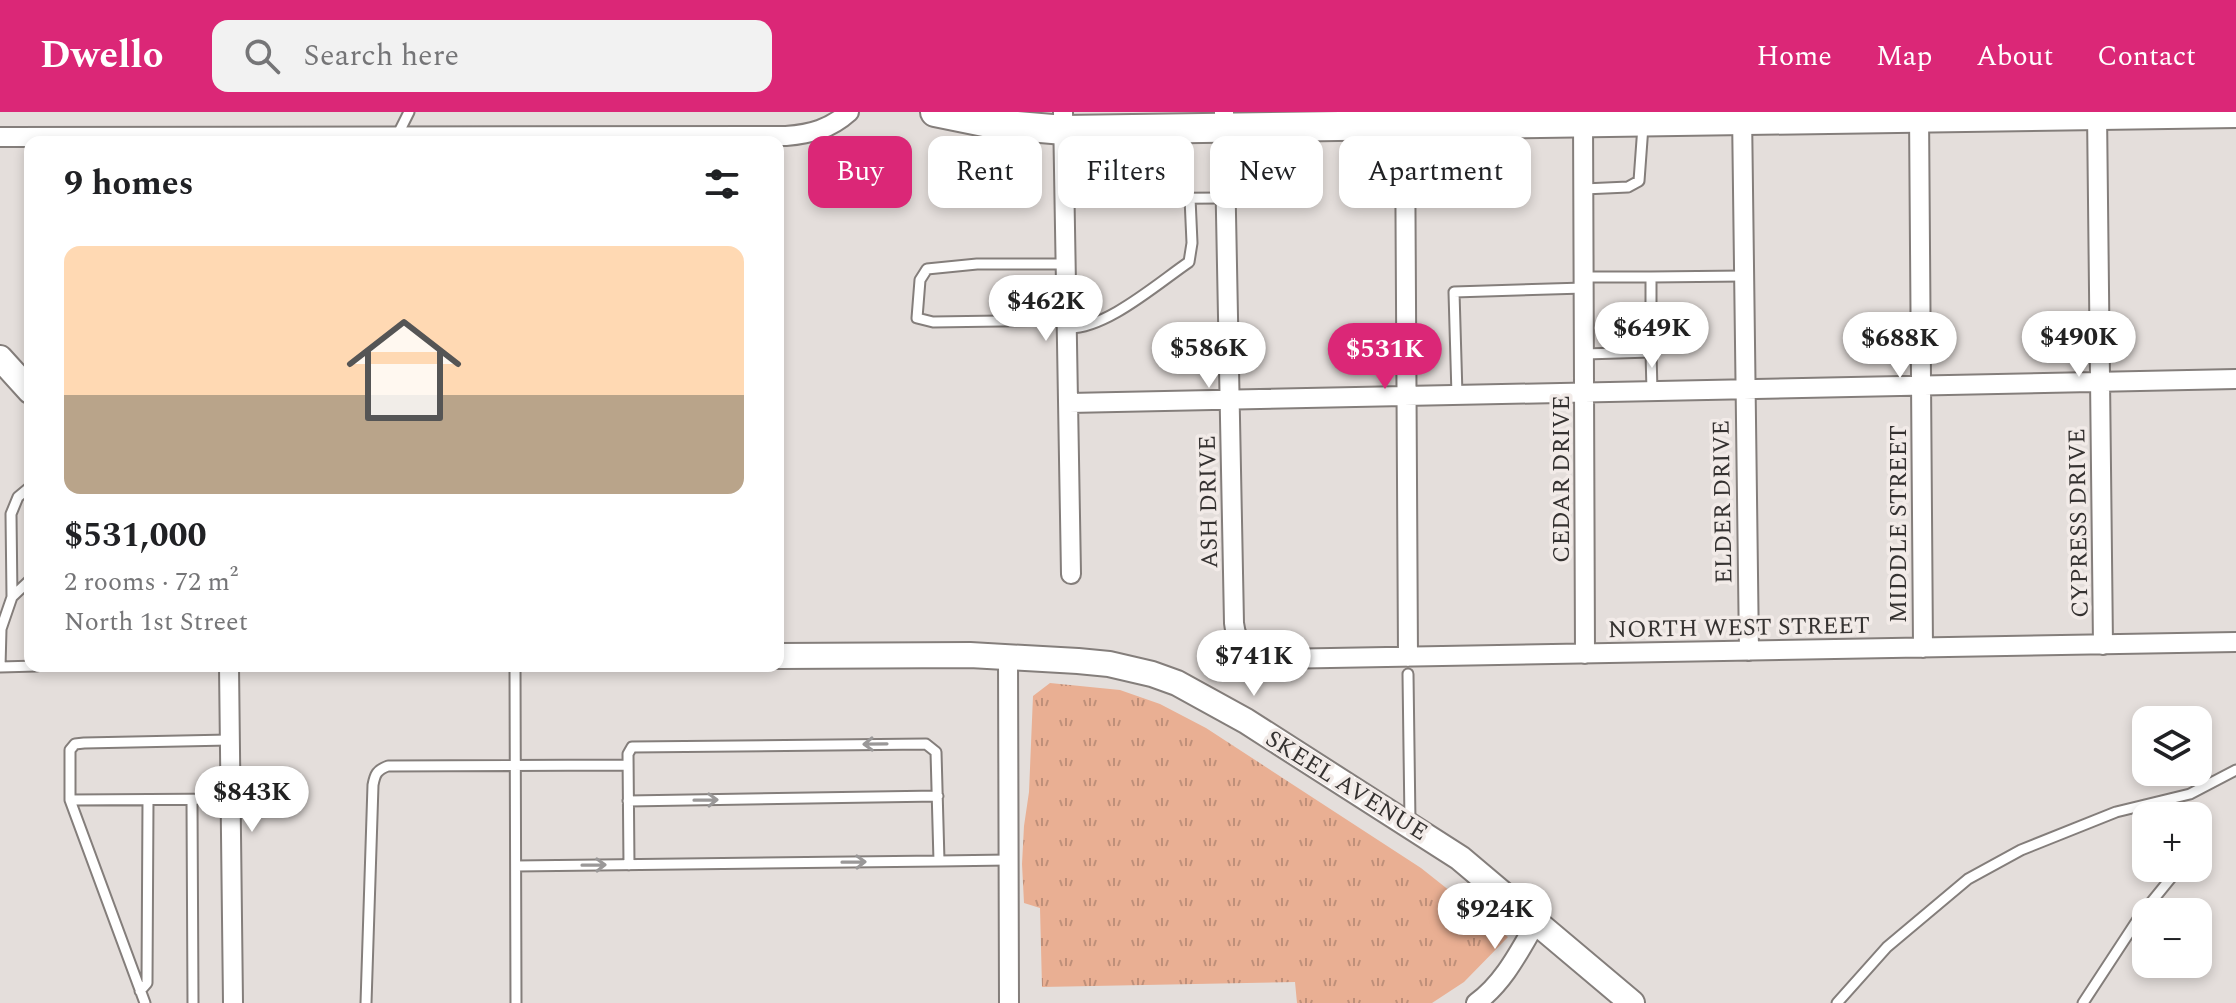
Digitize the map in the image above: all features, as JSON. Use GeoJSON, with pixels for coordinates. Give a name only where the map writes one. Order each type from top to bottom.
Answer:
{"type":"FeatureCollection","features":[{"type":"Feature","properties":{"kind":"main road"},"geometry":{"type":"LineString","coordinates":[[935,112],[994,124],[1583,118],[1643,123],[1742,116],[2236,113]]}},
{"type":"Feature","properties":{"kind":"street"},"geometry":{"type":"LineString","coordinates":[[397,136],[786,136],[811,134],[833,125],[849,112]]}},
{"type":"Feature","properties":{"kind":"street","name":"CYPRESS DRIVE"},"geometry":{"type":"LineString","coordinates":[[2098,114],[2103,645]]}},
{"type":"Feature","properties":{"kind":"street","name":"MIDDLE STREET"},"geometry":{"type":"LineString","coordinates":[[1919,115],[1923,648]]}},
{"type":"Feature","properties":{"kind":"street","name":"ELDER DRIVE"},"geometry":{"type":"LineString","coordinates":[[1742,116],[1749,651]]}},
{"type":"Feature","properties":{"kind":"street","name":"CEDAR DRIVE"},"geometry":{"type":"LineString","coordinates":[[1583,118],[1585,654]]}},
{"type":"Feature","properties":{"kind":"street"},"geometry":{"type":"LineString","coordinates":[[1405,119],[1408,665]]}},
{"type":"Feature","properties":{"kind":"street"},"geometry":{"type":"LineString","coordinates":[[0,137],[24,137]]}},
{"type":"Feature","properties":{"kind":"street"},"geometry":{"type":"LineString","coordinates":[[1065,208],[1071,574]]}},
{"type":"Feature","properties":{"kind":"street","name":"ASH DRIVE"},"geometry":{"type":"LineString","coordinates":[[1226,208],[1234,623],[1235,638],[1245,648]]}},
{"type":"Feature","properties":{"kind":"street"},"geometry":{"type":"LineString","coordinates":[[0,358],[24,384]]}},
{"type":"Feature","properties":{"kind":"street"},"geometry":{"type":"LineString","coordinates":[[1069,403],[2236,379]]}},
{"type":"Feature","properties":{"kind":"street","name":"NORTH WEST STREET"},"geometry":{"type":"LineString","coordinates":[[1245,648],[1258,656],[1275,659],[1408,665],[1585,654],[2236,642]]}},
{"type":"Feature","properties":{"kind":"street","name":"SKEEL AVENUE"},"geometry":{"type":"LineString","coordinates":[[784,656],[1008,656],[1109,664],[1177,683],[1246,721],[1460,858],[1632,1003]]}},
{"type":"Feature","properties":{"kind":"street"},"geometry":{"type":"LineString","coordinates":[[1008,656],[1009,1003]]}},
{"type":"Feature","properties":{"kind":"street"},"geometry":{"type":"LineString","coordinates":[[229,672],[233,1003]]}},
{"type":"Feature","properties":{"kind":"street"},"geometry":{"type":"LineString","coordinates":[[1476,1003],[1487,995],[1513,962],[1537,921]]}},
{"type":"Feature","properties":{"kind":"lane"},"geometry":{"type":"LineString","coordinates":[[397,136],[409,112]]}},
{"type":"Feature","properties":{"kind":"lane"},"geometry":{"type":"LineString","coordinates":[[1584,189],[1628,187],[1639,181],[1643,123]]}},
{"type":"Feature","properties":{"kind":"lane"},"geometry":{"type":"LineString","coordinates":[[1066,264],[977,264],[927,269],[920,280],[917,318],[933,322],[1086,326],[1112,315],[1189,262],[1192,243],[1190,208]]}},
{"type":"Feature","properties":{"kind":"lane"},"geometry":{"type":"LineString","coordinates":[[1457,395],[1454,292],[1651,277],[1744,276]]}},
{"type":"Feature","properties":{"kind":"lane"},"geometry":{"type":"LineString","coordinates":[[1651,277],[1652,391]]}},
{"type":"Feature","properties":{"kind":"lane"},"geometry":{"type":"LineString","coordinates":[[1585,354],[1651,352]]}},
{"type":"Feature","properties":{"kind":"lane"},"geometry":{"type":"LineString","coordinates":[[24,492],[18,497],[11,514],[12,597],[1,629],[0,667],[24,666]]}},
{"type":"Feature","properties":{"kind":"lane"},"geometry":{"type":"LineString","coordinates":[[12,597],[24,586]]}},
{"type":"Feature","properties":{"kind":"lane"},"geometry":{"type":"LineString","coordinates":[[1408,665],[1410,825]]}},
{"type":"Feature","properties":{"kind":"lane"},"geometry":{"type":"LineString","coordinates":[[515,672],[516,1003]]}},
{"type":"Feature","properties":{"kind":"lane"},"geometry":{"type":"LineString","coordinates":[[145,1003],[70,800],[69,756],[75,744],[229,740]]}},
{"type":"Feature","properties":{"kind":"lane"},"geometry":{"type":"LineString","coordinates":[[629,865],[628,754],[632,747],[926,744],[936,752],[939,861]]}},
{"type":"Feature","properties":{"kind":"lane"},"geometry":{"type":"LineString","coordinates":[[366,1003],[375,775],[388,766],[628,765]]}},
{"type":"Feature","properties":{"kind":"lane"},"geometry":{"type":"LineString","coordinates":[[1837,1003],[1887,947],[1968,879],[2021,850],[2116,812],[2190,794],[2236,770]]}},
{"type":"Feature","properties":{"kind":"lane"},"geometry":{"type":"LineString","coordinates":[[628,801],[938,796]]}},
{"type":"Feature","properties":{"kind":"lane"},"geometry":{"type":"LineString","coordinates":[[2174,798],[2175,802]]}},
{"type":"Feature","properties":{"kind":"lane"},"geometry":{"type":"LineString","coordinates":[[70,800],[230,799]]}},
{"type":"Feature","properties":{"kind":"lane"},"geometry":{"type":"LineString","coordinates":[[140,991],[147,983],[148,800]]}},
{"type":"Feature","properties":{"kind":"lane"},"geometry":{"type":"LineString","coordinates":[[192,800],[193,1003]]}},
{"type":"Feature","properties":{"kind":"lane"},"geometry":{"type":"LineString","coordinates":[[516,866],[1009,860]]}},
{"type":"Feature","properties":{"kind":"lane"},"geometry":{"type":"LineString","coordinates":[[2083,1003],[2140,916],[2168,882]]}},
{"type":"Feature","properties":{"kind":"green space"},"geometry":{"type":"Polygon","coordinates":[[[1050,683],[1120,690],[1160,704],[1206,728],[1421,868],[1508,937],[1464,982],[1432,1003],[1297,1003],[1295,982],[1042,987],[1040,908],[1024,903],[1022,864],[1033,696],[1050,683]]]}}]}
